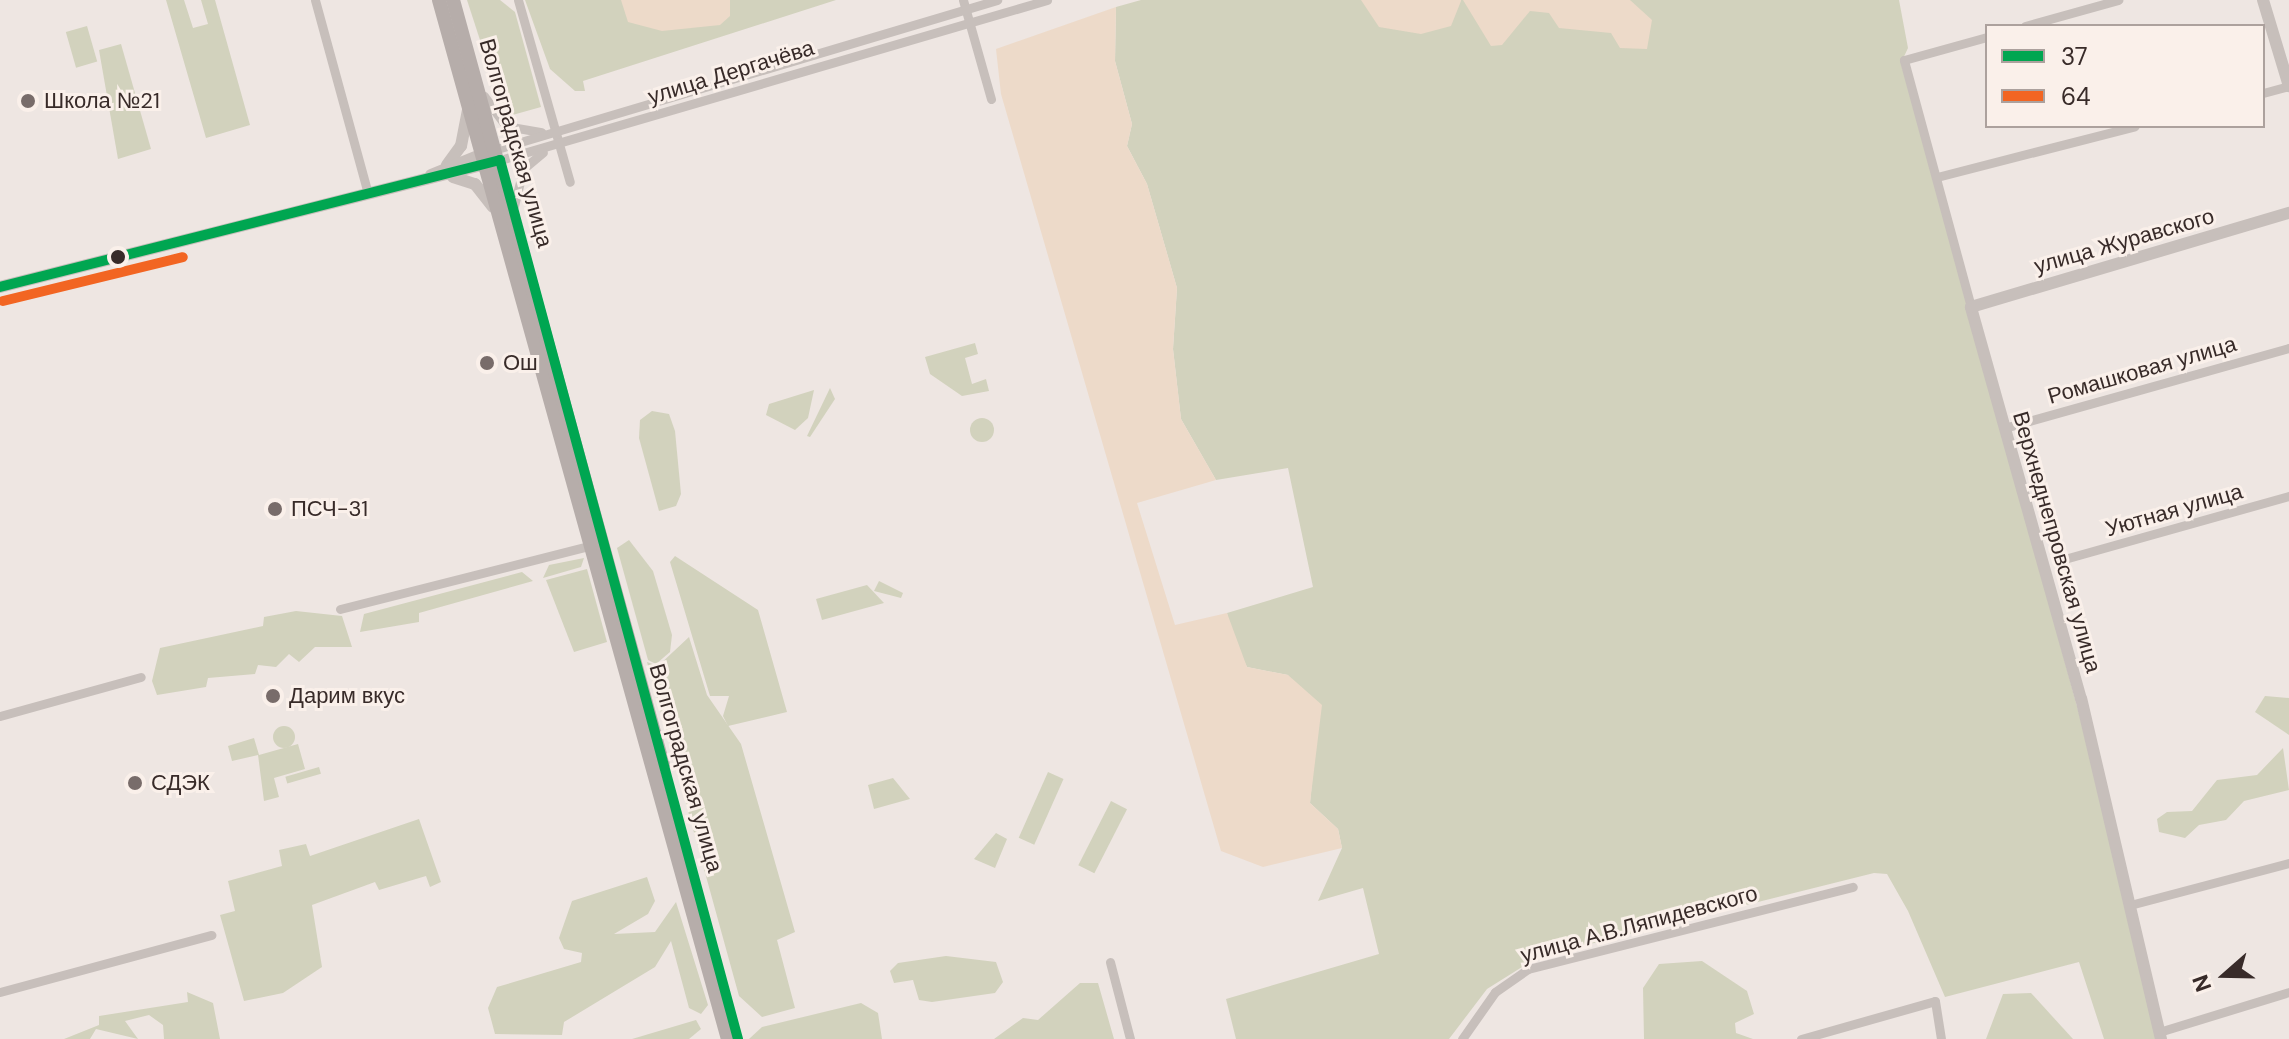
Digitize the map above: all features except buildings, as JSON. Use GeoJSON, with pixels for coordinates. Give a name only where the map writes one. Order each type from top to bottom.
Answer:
{"type":"FeatureCollection","features":[{"type":"Feature","properties":{"kind":"main road","name":"Волгоградская улица"},"geometry":{"type":"LineString","coordinates":[[439,0],[468,106],[491,157]]}},
{"type":"Feature","properties":{"kind":"main road","name":"Волгоградская улица"},"geometry":{"type":"LineString","coordinates":[[453,0],[479,89],[491,157],[728,1039]]}},
{"type":"Feature","properties":{"kind":"main road","name":"Волгоградская улица"},"geometry":{"type":"LineString","coordinates":[[507,217],[589,546],[637,695],[738,1039]]}},
{"type":"Feature","properties":{"kind":"street"},"geometry":{"type":"LineString","coordinates":[[315,0],[368,194]]}},
{"type":"Feature","properties":{"kind":"street"},"geometry":{"type":"LineString","coordinates":[[518,0],[553,132],[570,182]]}},
{"type":"Feature","properties":{"kind":"street","name":"улица Дергачёва"},"geometry":{"type":"LineString","coordinates":[[0,287],[425,179],[553,132],[964,5],[997,0]]}},
{"type":"Feature","properties":{"kind":"street","name":"улица Дергачёва"},"geometry":{"type":"LineString","coordinates":[[491,157],[557,145],[1047,0]]}},
{"type":"Feature","properties":{"kind":"street"},"geometry":{"type":"LineString","coordinates":[[2032,24],[2118,0]]}},
{"type":"Feature","properties":{"kind":"street"},"geometry":{"type":"LineString","coordinates":[[2263,0],[2289,86],[2265,92]]}},
{"type":"Feature","properties":{"kind":"street"},"geometry":{"type":"LineString","coordinates":[[964,5],[991,99]]}},
{"type":"Feature","properties":{"kind":"street","name":"Верхнеднепровская улица"},"geometry":{"type":"LineString","coordinates":[[1985,38],[1904,60],[2130,905],[2160,1035]]}},
{"type":"Feature","properties":{"kind":"street"},"geometry":{"type":"LineString","coordinates":[[479,89],[506,126],[553,132]]}},
{"type":"Feature","properties":{"kind":"street"},"geometry":{"type":"LineString","coordinates":[[468,106],[461,146],[444,172],[475,184],[507,217],[523,169],[557,145]]}},
{"type":"Feature","properties":{"kind":"street"},"geometry":{"type":"LineString","coordinates":[[1937,177],[2127,128]]}},
{"type":"Feature","properties":{"kind":"street","name":"улица Журавского"},"geometry":{"type":"LineString","coordinates":[[1971,307],[2289,213]]}},
{"type":"Feature","properties":{"kind":"street","name":"Ромашковая улица"},"geometry":{"type":"LineString","coordinates":[[2004,428],[2289,348]]}},
{"type":"Feature","properties":{"kind":"street","name":"Уютная улица"},"geometry":{"type":"LineString","coordinates":[[2068,558],[2289,496]]}},
{"type":"Feature","properties":{"kind":"street"},"geometry":{"type":"LineString","coordinates":[[340,609],[589,546]]}},
{"type":"Feature","properties":{"kind":"street"},"geometry":{"type":"LineString","coordinates":[[0,716],[141,677]]}},
{"type":"Feature","properties":{"kind":"street"},"geometry":{"type":"LineString","coordinates":[[2130,905],[2289,863]]}},
{"type":"Feature","properties":{"kind":"street","name":"улица А.В.Ляпидевского"},"geometry":{"type":"LineString","coordinates":[[1462,1039],[1495,992],[1528,969],[1853,887]]}},
{"type":"Feature","properties":{"kind":"street"},"geometry":{"type":"LineString","coordinates":[[0,992],[211,935]]}},
{"type":"Feature","properties":{"kind":"street"},"geometry":{"type":"LineString","coordinates":[[1110,962],[1130,1039]]}},
{"type":"Feature","properties":{"kind":"street"},"geometry":{"type":"LineString","coordinates":[[2160,1035],[2289,992]]}},
{"type":"Feature","properties":{"kind":"street"},"geometry":{"type":"LineString","coordinates":[[1801,1039],[1935,1001],[1941,1039]]}},
{"type":"Feature","properties":{"kind":"green space"},"geometry":{"type":"Polygon","coordinates":[[[166,0],[184,0],[193,28],[208,24],[201,0],[215,0],[250,125],[206,138],[166,0]]]}},
{"type":"Feature","properties":{"kind":"green space"},"geometry":{"type":"Polygon","coordinates":[[[467,0],[500,0],[515,12],[541,107],[505,117],[467,0]]]}},
{"type":"Feature","properties":{"kind":"green space"},"geometry":{"type":"Polygon","coordinates":[[[525,0],[836,0],[583,81],[585,91],[575,91],[550,69],[525,0]]]}},
{"type":"Feature","properties":{"kind":"green space"},"geometry":{"type":"Polygon","coordinates":[[[1141,0],[1899,0],[1908,48],[1901,63],[2098,783],[2157,1039],[2104,1039],[2079,962],[1945,997],[1908,911],[1887,874],[1874,873],[1538,957],[1487,989],[1449,1039],[1236,1039],[1226,999],[1379,954],[1363,888],[1318,901],[1342,848],[1338,829],[1310,803],[1313,772],[1288,675],[1247,667],[1233,639],[1227,613],[1313,587],[1288,468],[1216,480],[1181,419],[1173,349],[1177,288],[1147,184],[1127,146],[1132,124],[1115,61],[1116,7],[1141,0]]]}},
{"type":"Feature","properties":{"kind":"green space"},"geometry":{"type":"Polygon","coordinates":[[[87,26],[97,62],[76,68],[66,32],[87,26]]]}},
{"type":"Feature","properties":{"kind":"green space"},"geometry":{"type":"Polygon","coordinates":[[[121,44],[151,149],[118,159],[99,50],[121,44]]]}},
{"type":"Feature","properties":{"kind":"green space"},"geometry":{"type":"Polygon","coordinates":[[[975,343],[978,354],[965,358],[972,384],[986,379],[989,391],[962,396],[930,374],[925,357],[975,343]]]}},
{"type":"Feature","properties":{"kind":"green space"},"geometry":{"type":"Polygon","coordinates":[[[830,388],[835,399],[810,437],[807,436],[830,388]]]}},
{"type":"Feature","properties":{"kind":"green space"},"geometry":{"type":"Polygon","coordinates":[[[814,390],[808,418],[795,430],[766,415],[769,404],[814,390]]]}},
{"type":"Feature","properties":{"kind":"green space"},"geometry":{"type":"Polygon","coordinates":[[[652,411],[669,414],[675,431],[681,494],[676,506],[659,511],[639,438],[640,420],[652,411]]]}},
{"type":"Feature","properties":{"kind":"green space"},"geometry":{"type":"Polygon","coordinates":[[[982,418],[991,421],[994,430],[991,439],[982,442],[973,439],[970,430],[973,421],[982,418]]]}},
{"type":"Feature","properties":{"kind":"green space"},"geometry":{"type":"Polygon","coordinates":[[[629,540],[653,571],[672,635],[670,652],[656,664],[648,660],[617,548],[629,540]]]}},
{"type":"Feature","properties":{"kind":"green space"},"geometry":{"type":"Polygon","coordinates":[[[675,556],[758,610],[787,712],[728,726],[723,716],[729,696],[710,696],[670,562],[675,556]]]}},
{"type":"Feature","properties":{"kind":"green space"},"geometry":{"type":"Polygon","coordinates":[[[584,558],[581,567],[543,578],[549,565],[584,558]]]}},
{"type":"Feature","properties":{"kind":"green space"},"geometry":{"type":"Polygon","coordinates":[[[587,569],[607,642],[574,652],[546,580],[587,569]]]}},
{"type":"Feature","properties":{"kind":"green space"},"geometry":{"type":"Polygon","coordinates":[[[522,572],[533,581],[419,613],[419,622],[360,632],[364,614],[522,572]]]}},
{"type":"Feature","properties":{"kind":"green space"},"geometry":{"type":"Polygon","coordinates":[[[879,581],[903,593],[901,598],[874,591],[879,581]]]}},
{"type":"Feature","properties":{"kind":"green space"},"geometry":{"type":"Polygon","coordinates":[[[867,585],[884,603],[822,620],[816,599],[867,585]]]}},
{"type":"Feature","properties":{"kind":"green space"},"geometry":{"type":"Polygon","coordinates":[[[296,611],[342,616],[352,647],[315,647],[299,662],[289,654],[276,667],[258,665],[255,674],[208,678],[206,687],[157,695],[152,681],[160,648],[263,626],[264,617],[296,611]]]}},
{"type":"Feature","properties":{"kind":"green space"},"geometry":{"type":"Polygon","coordinates":[[[689,637],[707,695],[741,744],[795,932],[777,940],[795,1008],[762,1017],[739,996],[647,662],[658,666],[689,637]]]}},
{"type":"Feature","properties":{"kind":"green space"},"geometry":{"type":"Polygon","coordinates":[[[2265,696],[2289,698],[2289,735],[2255,712],[2265,696]]]}},
{"type":"Feature","properties":{"kind":"green space"},"geometry":{"type":"Polygon","coordinates":[[[284,726],[292,729],[295,737],[292,745],[284,748],[276,745],[273,737],[276,729],[284,726]]]}},
{"type":"Feature","properties":{"kind":"green space"},"geometry":{"type":"Polygon","coordinates":[[[254,738],[259,755],[298,744],[305,769],[274,778],[279,797],[264,801],[258,755],[232,761],[228,746],[254,738]]]}},
{"type":"Feature","properties":{"kind":"green space"},"geometry":{"type":"Polygon","coordinates":[[[2283,748],[2289,790],[2244,801],[2226,820],[2199,825],[2185,838],[2159,832],[2157,819],[2167,812],[2192,811],[2217,780],[2257,775],[2283,748]]]}},
{"type":"Feature","properties":{"kind":"green space"},"geometry":{"type":"Polygon","coordinates":[[[319,767],[321,774],[287,783],[285,777],[319,767]]]}},
{"type":"Feature","properties":{"kind":"green space"},"geometry":{"type":"Polygon","coordinates":[[[1048,772],[1064,779],[1034,845],[1019,838],[1048,772]]]}},
{"type":"Feature","properties":{"kind":"green space"},"geometry":{"type":"Polygon","coordinates":[[[893,778],[910,799],[874,809],[868,785],[893,778]]]}},
{"type":"Feature","properties":{"kind":"green space"},"geometry":{"type":"Polygon","coordinates":[[[1111,801],[1127,809],[1094,873],[1078,865],[1111,801]]]}},
{"type":"Feature","properties":{"kind":"green space"},"geometry":{"type":"Polygon","coordinates":[[[419,819],[441,882],[430,887],[426,876],[379,890],[375,882],[312,905],[322,967],[283,993],[244,1001],[220,915],[235,911],[228,881],[282,866],[279,850],[306,844],[310,856],[419,819]]]}},
{"type":"Feature","properties":{"kind":"green space"},"geometry":{"type":"Polygon","coordinates":[[[996,833],[1007,839],[995,868],[974,859],[996,833]]]}},
{"type":"Feature","properties":{"kind":"green space"},"geometry":{"type":"Polygon","coordinates":[[[647,877],[655,901],[648,914],[614,934],[655,932],[676,902],[708,1005],[701,1014],[689,1008],[671,941],[655,967],[564,1022],[562,1035],[495,1034],[488,1008],[497,987],[581,962],[582,953],[564,949],[559,938],[572,901],[647,877]]]}},
{"type":"Feature","properties":{"kind":"green space"},"geometry":{"type":"Polygon","coordinates":[[[946,956],[996,962],[1003,982],[995,993],[932,1002],[919,1000],[913,980],[894,983],[890,971],[898,963],[946,956]]]}},
{"type":"Feature","properties":{"kind":"green space"},"geometry":{"type":"Polygon","coordinates":[[[1702,961],[1747,991],[1754,1014],[1735,1023],[1736,1033],[1753,1039],[1644,1039],[1643,988],[1659,964],[1702,961]]]}},
{"type":"Feature","properties":{"kind":"green space"},"geometry":{"type":"Polygon","coordinates":[[[1080,983],[1098,983],[1114,1039],[994,1039],[1023,1018],[1038,1020],[1080,983]]]}},
{"type":"Feature","properties":{"kind":"green space"},"geometry":{"type":"Polygon","coordinates":[[[187,992],[213,1003],[220,1039],[164,1039],[163,1025],[149,1015],[125,1021],[138,1039],[96,1029],[90,1039],[64,1039],[99,1025],[99,1016],[188,1002],[187,992]]]}},
{"type":"Feature","properties":{"kind":"green space"},"geometry":{"type":"Polygon","coordinates":[[[2031,993],[2073,1039],[1986,1039],[2003,994],[2031,993]]]}},
{"type":"Feature","properties":{"kind":"green space"},"geometry":{"type":"Polygon","coordinates":[[[861,1003],[878,1013],[882,1039],[749,1039],[762,1027],[861,1003]]]}},
{"type":"Feature","properties":{"kind":"green space"},"geometry":{"type":"Polygon","coordinates":[[[696,1020],[701,1029],[689,1039],[632,1039],[696,1020]]]}},
{"type":"Feature","properties":{"kind":"sand"},"geometry":{"type":"Polygon","coordinates":[[[621,0],[730,0],[730,16],[720,25],[662,31],[628,22],[621,0]]]}},
{"type":"Feature","properties":{"kind":"sand"},"geometry":{"type":"Polygon","coordinates":[[[1361,0],[1461,1],[1451,26],[1421,34],[1379,27],[1361,0]]]}},
{"type":"Feature","properties":{"kind":"sand"},"geometry":{"type":"Polygon","coordinates":[[[1463,0],[1630,0],[1652,20],[1647,49],[1620,48],[1611,33],[1559,28],[1549,13],[1530,11],[1502,45],[1491,46],[1463,0]]]}},
{"type":"Feature","properties":{"kind":"sand"},"geometry":{"type":"Polygon","coordinates":[[[1116,7],[1115,61],[1132,124],[1127,146],[1147,184],[1177,288],[1173,349],[1181,419],[1216,480],[1137,503],[1175,625],[1227,613],[1247,667],[1288,675],[1322,705],[1310,803],[1338,829],[1342,848],[1263,867],[1221,851],[1001,94],[996,49],[1116,7]]]}},
{"type":"Feature","properties":{"kind":"transit line","name":"37"},"geometry":{"type":"LineString","coordinates":[[0,287],[500,160],[738,1039]]}},
{"type":"Feature","properties":{"kind":"transit line","name":"64"},"geometry":{"type":"LineString","coordinates":[[3,301],[183,257]]}},
{"type":"Feature","properties":{"kind":"place","name":"Школа №21"},"geometry":{"type":"Point","coordinates":[28,101]}},
{"type":"Feature","properties":{"kind":"place","name":"Ош"},"geometry":{"type":"Point","coordinates":[487,363]}},
{"type":"Feature","properties":{"kind":"place","name":"ПСЧ-31"},"geometry":{"type":"Point","coordinates":[275,509]}},
{"type":"Feature","properties":{"kind":"place","name":"Дарим вкус"},"geometry":{"type":"Point","coordinates":[273,696]}},
{"type":"Feature","properties":{"kind":"place","name":"СДЭК"},"geometry":{"type":"Point","coordinates":[135,783]}}]}
